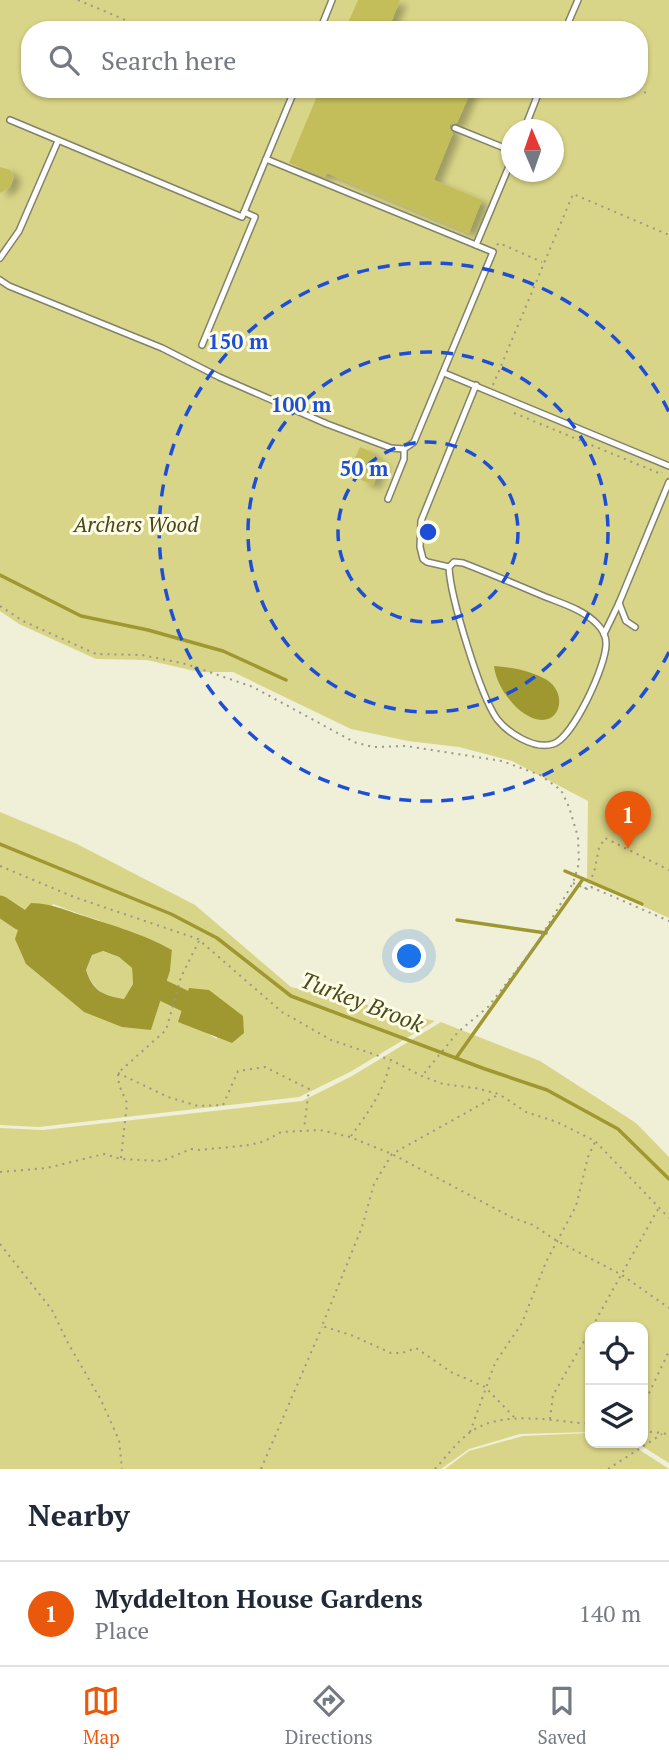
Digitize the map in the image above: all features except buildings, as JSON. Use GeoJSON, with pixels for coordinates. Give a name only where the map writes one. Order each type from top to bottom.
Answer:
{"type":"FeatureCollection","features":[{"type":"Feature","properties":{"kind":"lane"},"geometry":{"type":"LineString","coordinates":[[324,21],[332,0]]}},
{"type":"Feature","properties":{"kind":"lane"},"geometry":{"type":"LineString","coordinates":[[569,21],[578,0]]}},
{"type":"Feature","properties":{"kind":"lane"},"geometry":{"type":"LineString","coordinates":[[10,120],[242,217],[291,98]]}},
{"type":"Feature","properties":{"kind":"lane"},"geometry":{"type":"LineString","coordinates":[[528,119],[536,98]]}},
{"type":"Feature","properties":{"kind":"lane"},"geometry":{"type":"LineString","coordinates":[[455,128],[501,147]]}},
{"type":"Feature","properties":{"kind":"lane"},"geometry":{"type":"LineString","coordinates":[[0,258],[19,231],[58,141]]}},
{"type":"Feature","properties":{"kind":"lane"},"geometry":{"type":"LineString","coordinates":[[0,280],[162,348],[219,377],[327,424],[391,448],[404,449],[414,442],[493,252],[266,159]]}},
{"type":"Feature","properties":{"kind":"lane"},"geometry":{"type":"LineString","coordinates":[[476,245],[502,182]]}},
{"type":"Feature","properties":{"kind":"lane"},"geometry":{"type":"LineString","coordinates":[[202,345],[255,217],[244,212]]}},
{"type":"Feature","properties":{"kind":"lane"},"geometry":{"type":"LineString","coordinates":[[444,373],[667,465]]}},
{"type":"Feature","properties":{"kind":"lane"},"geometry":{"type":"LineString","coordinates":[[449,567],[423,559],[420,547],[421,522],[476,385]]}},
{"type":"Feature","properties":{"kind":"lane"},"geometry":{"type":"LineString","coordinates":[[387,499],[404,459],[404,449]]}},
{"type":"Feature","properties":{"kind":"lane"},"geometry":{"type":"LineString","coordinates":[[604,634],[669,482]]}},
{"type":"Feature","properties":{"kind":"lane"},"geometry":{"type":"LineString","coordinates":[[454,562],[463,563],[582,612],[598,625],[604,634],[606,643],[598,672],[582,707],[564,737],[557,742],[546,745],[524,739],[498,720],[485,693],[466,639],[449,567],[454,562]]}},
{"type":"Feature","properties":{"kind":"lane"},"geometry":{"type":"LineString","coordinates":[[619,603],[626,621],[635,627]]}},
{"type":"Feature","properties":{"kind":"path"},"geometry":{"type":"LineString","coordinates":[[78,0],[128,21]]}},
{"type":"Feature","properties":{"kind":"path"},"geometry":{"type":"LineString","coordinates":[[491,391],[573,194],[669,235]]}},
{"type":"Feature","properties":{"kind":"path"},"geometry":{"type":"LineString","coordinates":[[493,252],[499,243],[543,262]]}},
{"type":"Feature","properties":{"kind":"path"},"geometry":{"type":"LineString","coordinates":[[511,411],[661,474],[667,465]]}},
{"type":"Feature","properties":{"kind":"path"},"geometry":{"type":"LineString","coordinates":[[0,606],[23,621],[96,654],[153,657],[212,671],[243,683],[354,742],[373,747],[406,746],[502,761],[540,775],[561,790],[578,837],[579,863],[576,875],[536,945],[488,1007],[458,1032],[422,1076]]}},
{"type":"Feature","properties":{"kind":"path"},"geometry":{"type":"LineString","coordinates":[[585,889],[594,873],[599,848],[605,838],[669,870]]}},
{"type":"Feature","properties":{"kind":"path"},"geometry":{"type":"LineString","coordinates":[[0,866],[74,897],[200,940],[282,1012],[331,1040],[391,1059],[443,1084],[499,1094],[526,1112],[557,1122],[595,1141],[669,1218]]}},
{"type":"Feature","properties":{"kind":"path"},"geometry":{"type":"LineString","coordinates":[[573,881],[585,889],[592,887],[669,921]]}},
{"type":"Feature","properties":{"kind":"path"},"geometry":{"type":"LineString","coordinates":[[118,1073],[166,1030],[181,977],[200,940]]}},
{"type":"Feature","properties":{"kind":"path"},"geometry":{"type":"LineString","coordinates":[[351,1137],[388,1077],[391,1059]]}},
{"type":"Feature","properties":{"kind":"path"},"geometry":{"type":"LineString","coordinates":[[118,1073],[168,1097],[198,1107],[223,1105],[238,1071],[265,1067],[309,1088],[304,1130]]}},
{"type":"Feature","properties":{"kind":"path"},"geometry":{"type":"LineString","coordinates":[[118,1073],[127,1103],[121,1159]]}},
{"type":"Feature","properties":{"kind":"path"},"geometry":{"type":"LineString","coordinates":[[261,1469],[362,1227],[374,1184],[392,1154],[499,1094]]}},
{"type":"Feature","properties":{"kind":"path"},"geometry":{"type":"LineString","coordinates":[[0,1172],[47,1168],[104,1154],[121,1159],[163,1161],[191,1149],[250,1145],[265,1142],[281,1132],[320,1130],[351,1137],[392,1154],[511,1217],[533,1225],[557,1241],[622,1275],[669,1308]]}},
{"type":"Feature","properties":{"kind":"path"},"geometry":{"type":"LineString","coordinates":[[435,1469],[470,1432],[495,1363],[522,1323],[537,1281],[576,1206],[595,1141]]}},
{"type":"Feature","properties":{"kind":"path"},"geometry":{"type":"LineString","coordinates":[[595,1322],[658,1208]]}},
{"type":"Feature","properties":{"kind":"path"},"geometry":{"type":"LineString","coordinates":[[0,1244],[52,1310],[101,1400],[119,1440],[122,1469]]}},
{"type":"Feature","properties":{"kind":"path"},"geometry":{"type":"LineString","coordinates":[[322,1326],[351,1335],[391,1353],[402,1353],[416,1348],[451,1372],[485,1387],[514,1418]]}},
{"type":"Feature","properties":{"kind":"path"},"geometry":{"type":"LineString","coordinates":[[550,1420],[553,1395],[585,1340]]}},
{"type":"Feature","properties":{"kind":"path"},"geometry":{"type":"LineString","coordinates":[[648,1395],[669,1351]]}},
{"type":"Feature","properties":{"kind":"path"},"geometry":{"type":"LineString","coordinates":[[470,1432],[514,1418],[585,1424]]}},
{"type":"Feature","properties":{"kind":"path"},"geometry":{"type":"LineString","coordinates":[[648,1432],[669,1434]]}},
{"type":"Feature","properties":{"kind":"path"},"geometry":{"type":"LineString","coordinates":[[608,1469],[662,1433]]}},
{"type":"Feature","properties":{"kind":"green space","name":"Archers Wood"},"geometry":{"type":"Polygon","coordinates":[[[0,0],[669,0],[669,918],[587,881],[588,801],[512,761],[459,747],[408,741],[351,729],[233,672],[199,672],[147,660],[96,659],[19,624],[0,611],[0,0]]]}},
{"type":"Feature","properties":{"kind":"green space"},"geometry":{"type":"Polygon","coordinates":[[[0,812],[77,844],[195,905],[291,987],[435,1021],[350,1072],[299,1097],[39,1127],[0,1125],[0,812]],[[53,904],[26,964],[84,1012],[151,1030],[170,971],[172,950],[143,936],[53,904]],[[209,990],[179,1021],[197,1027],[217,1039],[209,990]]]}},
{"type":"Feature","properties":{"kind":"green space"},"geometry":{"type":"Polygon","coordinates":[[[102,951],[119,957],[132,968],[133,984],[124,999],[100,991],[89,977],[86,970],[92,955],[102,951]]]}},
{"type":"Feature","properties":{"kind":"green space"},"geometry":{"type":"Polygon","coordinates":[[[441,1022],[540,1061],[636,1123],[669,1157],[669,1463],[645,1448],[648,1448],[648,1322],[585,1322],[585,1432],[520,1434],[469,1449],[441,1469],[0,1469],[0,1128],[43,1130],[302,1101],[352,1076],[441,1022]]]}},
{"type":"Feature","properties":{"kind":"green space"},"geometry":{"type":"Polygon","coordinates":[[[585,1433],[585,1448],[637,1448],[669,1469],[445,1469],[469,1451],[523,1436],[585,1433]]]}},
{"type":"Feature","properties":{"kind":"shaded area"},"geometry":{"type":"Polygon","coordinates":[[[494,666],[521,670],[547,680],[555,687],[559,696],[556,713],[541,720],[530,717],[517,708],[502,688],[494,666]]]}},
{"type":"Feature","properties":{"kind":"shaded area"},"geometry":{"type":"Polygon","coordinates":[[[31,903],[53,906],[129,931],[172,950],[170,971],[151,1030],[122,1027],[84,1012],[26,964],[15,939],[24,911],[31,903]],[[103,951],[92,955],[86,970],[99,991],[124,999],[133,984],[132,968],[119,957],[103,951]]]}},
{"type":"Feature","properties":{"kind":"shaded area"},"geometry":{"type":"Polygon","coordinates":[[[189,988],[209,990],[243,1016],[244,1033],[232,1043],[178,1022],[189,988]]]}},
{"type":"Feature","properties":{"kind":"waterway"},"geometry":{"type":"LineString","coordinates":[[0,575],[81,616],[148,630],[223,651],[286,680]]}},
{"type":"Feature","properties":{"kind":"waterway","name":"Turkey Brook"},"geometry":{"type":"LineString","coordinates":[[0,844],[171,914],[217,938],[291,996],[547,1090],[618,1129],[669,1179]]}},
{"type":"Feature","properties":{"kind":"waterway"},"geometry":{"type":"LineString","coordinates":[[565,871],[642,904]]}},
{"type":"Feature","properties":{"kind":"waterway"},"geometry":{"type":"LineString","coordinates":[[456,1058],[583,879]]}},
{"type":"Feature","properties":{"kind":"waterway"},"geometry":{"type":"LineString","coordinates":[[0,906],[21,920]]}},
{"type":"Feature","properties":{"kind":"waterway"},"geometry":{"type":"LineString","coordinates":[[457,920],[546,933]]}},
{"type":"Feature","properties":{"kind":"waterway"},"geometry":{"type":"LineString","coordinates":[[164,991],[185,1001]]}},
{"type":"Feature","properties":{"kind":"place","name":"Myddelton House Gardens"},"geometry":{"type":"Point","coordinates":[628,849]}}]}
